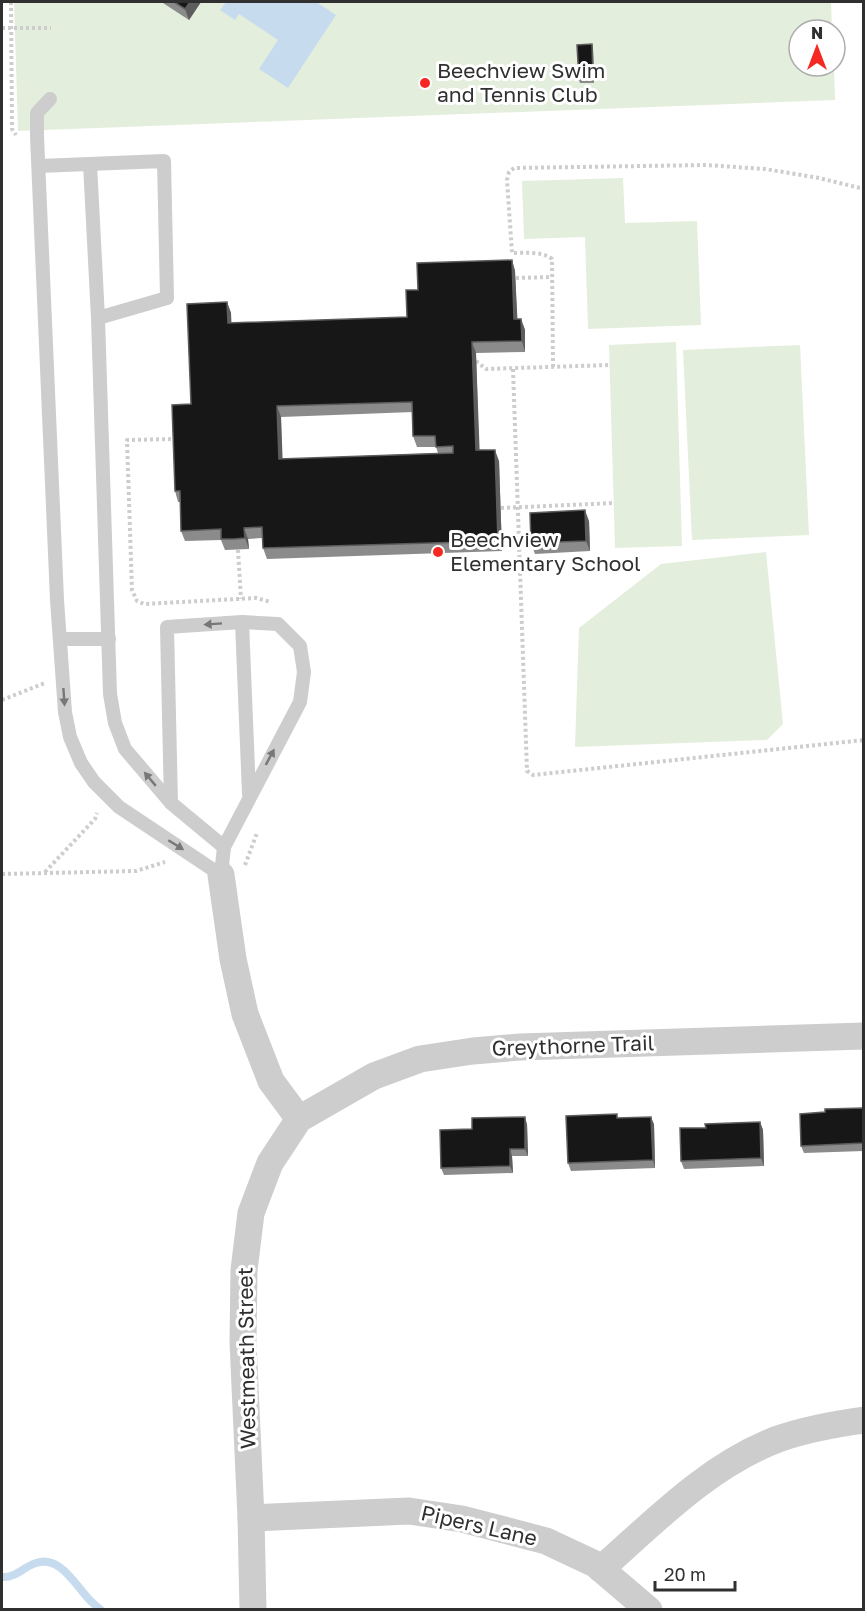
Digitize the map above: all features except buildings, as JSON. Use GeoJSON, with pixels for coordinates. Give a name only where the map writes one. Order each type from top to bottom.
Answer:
{"type":"FeatureCollection","features":[{"type":"Feature","properties":{"kind":"street"},"geometry":{"type":"LineString","coordinates":[[220,875],[232,959],[245,1014],[271,1081],[298,1119]]}},
{"type":"Feature","properties":{"kind":"street","name":"Greythorne Trail"},"geometry":{"type":"LineString","coordinates":[[298,1119],[374,1076],[420,1059],[473,1051],[520,1047],[864,1036]]}},
{"type":"Feature","properties":{"kind":"street","name":"Westmeath Street"},"geometry":{"type":"LineString","coordinates":[[253,1610],[243,1342],[244,1270],[251,1213],[270,1163],[298,1119]]}},
{"type":"Feature","properties":{"kind":"street"},"geometry":{"type":"LineString","coordinates":[[601,1569],[702,1481],[740,1456],[778,1439],[818,1427],[864,1420]]}},
{"type":"Feature","properties":{"kind":"street","name":"Pipers Lane"},"geometry":{"type":"LineString","coordinates":[[251,1518],[409,1511],[462,1519],[546,1541],[595,1564],[649,1610]]}},
{"type":"Feature","properties":{"kind":"lane"},"geometry":{"type":"LineString","coordinates":[[50,99],[37,113],[37,136],[60,639],[65,712],[70,737],[81,763],[94,782],[118,807],[220,875],[224,847],[249,795],[300,702],[304,672],[300,646],[278,624],[242,622],[167,627],[171,803]]}},
{"type":"Feature","properties":{"kind":"lane"},"geometry":{"type":"LineString","coordinates":[[39,166],[164,161],[167,298],[98,318]]}},
{"type":"Feature","properties":{"kind":"lane"},"geometry":{"type":"LineString","coordinates":[[90,164],[98,318],[110,694],[115,723],[125,749],[171,803],[224,847]]}},
{"type":"Feature","properties":{"kind":"lane"},"geometry":{"type":"LineString","coordinates":[[242,622],[249,795]]}},
{"type":"Feature","properties":{"kind":"lane"},"geometry":{"type":"LineString","coordinates":[[60,639],[109,639]]}},
{"type":"Feature","properties":{"kind":"path"},"geometry":{"type":"LineString","coordinates":[[11,2],[12,129],[17,136],[37,136]]}},
{"type":"Feature","properties":{"kind":"path"},"geometry":{"type":"LineString","coordinates":[[2,28],[51,28]]}},
{"type":"Feature","properties":{"kind":"path"},"geometry":{"type":"LineString","coordinates":[[553,367],[552,259],[549,256],[512,253],[507,180],[509,172],[514,168],[706,165],[765,169],[819,178],[864,189]]}},
{"type":"Feature","properties":{"kind":"path"},"geometry":{"type":"LineString","coordinates":[[516,278],[552,277]]}},
{"type":"Feature","properties":{"kind":"path"},"geometry":{"type":"LineString","coordinates":[[476,361],[486,369],[610,365]]}},
{"type":"Feature","properties":{"kind":"path"},"geometry":{"type":"LineString","coordinates":[[513,369],[527,771],[533,775],[864,740]]}},
{"type":"Feature","properties":{"kind":"path"},"geometry":{"type":"LineString","coordinates":[[501,508],[614,503]]}},
{"type":"Feature","properties":{"kind":"path"},"geometry":{"type":"LineString","coordinates":[[238,550],[241,599]]}},
{"type":"Feature","properties":{"kind":"path"},"geometry":{"type":"LineString","coordinates":[[2,700],[49,682]]}},
{"type":"Feature","properties":{"kind":"path"},"geometry":{"type":"LineString","coordinates":[[44,873],[95,819],[98,809]]}},
{"type":"Feature","properties":{"kind":"path"},"geometry":{"type":"LineString","coordinates":[[2,874],[136,871],[191,855]]}},
{"type":"Feature","properties":{"kind":"green space","name":"Beechview Swim and Tennis Club"},"geometry":{"type":"Polygon","coordinates":[[[14,2],[831,2],[832,18],[787,18],[787,78],[834,78],[835,100],[18,131],[14,2]]]}},
{"type":"Feature","properties":{"kind":"green space"},"geometry":{"type":"Polygon","coordinates":[[[623,178],[625,223],[697,221],[701,325],[588,329],[585,237],[524,239],[522,181],[623,178]]]}},
{"type":"Feature","properties":{"kind":"green space"},"geometry":{"type":"Polygon","coordinates":[[[676,342],[682,546],[615,548],[609,345],[676,342]]]}},
{"type":"Feature","properties":{"kind":"green space"},"geometry":{"type":"Polygon","coordinates":[[[800,345],[809,535],[692,540],[683,350],[800,345]]]}},
{"type":"Feature","properties":{"kind":"green space"},"geometry":{"type":"Polygon","coordinates":[[[766,552],[783,724],[767,740],[575,747],[579,628],[661,564],[766,552]]]}},
{"type":"Feature","properties":{"kind":"water"},"geometry":{"type":"Polygon","coordinates":[[[226,2],[316,2],[336,15],[288,88],[259,69],[278,40],[239,14],[235,20],[220,10],[226,2]]]}},
{"type":"Feature","properties":{"kind":"waterway"},"geometry":{"type":"LineString","coordinates":[[2,1577],[11,1576],[36,1563],[52,1563],[65,1572],[101,1610]]}},
{"type":"Feature","properties":{"kind":"place","name":"Beechview Swim and Tennis Club"},"geometry":{"type":"Point","coordinates":[425,83]}},
{"type":"Feature","properties":{"kind":"place","name":"Beechview Elementary School"},"geometry":{"type":"Point","coordinates":[438,552]}}]}
